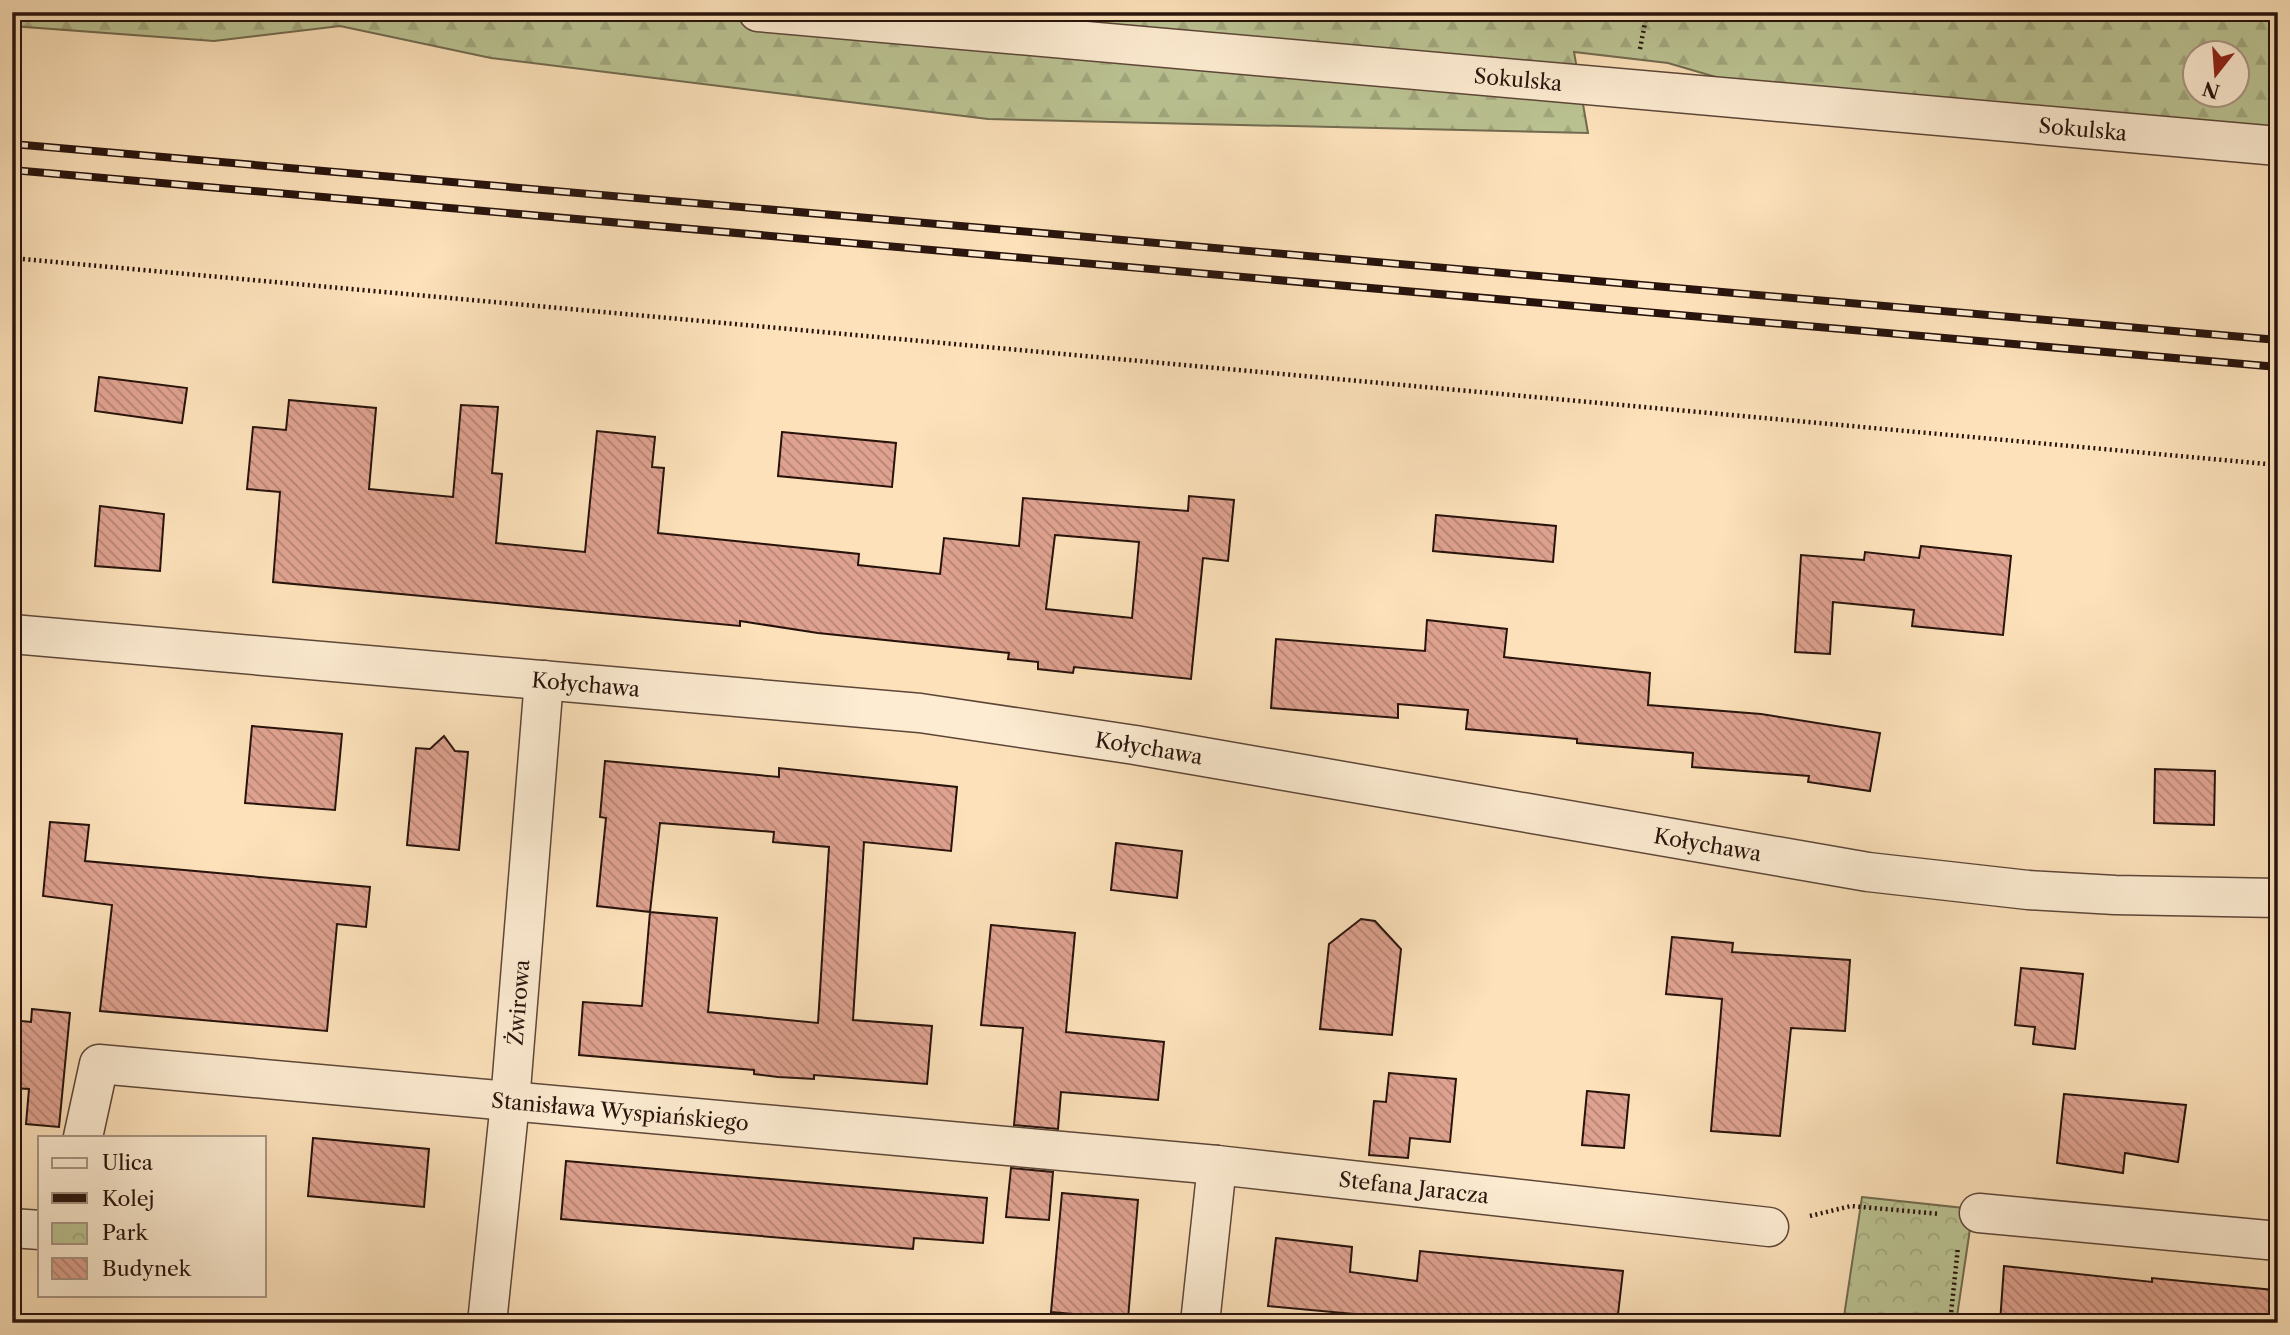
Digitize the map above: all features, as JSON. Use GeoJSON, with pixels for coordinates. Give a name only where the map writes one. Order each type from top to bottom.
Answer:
{"type":"FeatureCollection","features":[{"type":"Feature","properties":{"kind":"street","name":"Sokulska"},"geometry":{"type":"LineString","coordinates":[[758,12],[2278,146]]}},
{"type":"Feature","properties":{"kind":"street","name":"Kołychawa"},"geometry":{"type":"LineString","coordinates":[[12,634],[920,713],[1020,726],[1880,873],[2102,895],[2278,898]]}},
{"type":"Feature","properties":{"kind":"street","name":"Żwirowa"},"geometry":{"type":"LineString","coordinates":[[487,1323],[510,1102],[544,680]]}},
{"type":"Feature","properties":{"kind":"street","name":"Stanisława Wyspiańskiego"},"geometry":{"type":"LineString","coordinates":[[83,1136],[99,1064],[1217,1165]]}},
{"type":"Feature","properties":{"kind":"street","name":"Stefana Jaracza"},"geometry":{"type":"LineString","coordinates":[[1217,1165],[1769,1227]]}},
{"type":"Feature","properties":{"kind":"street"},"geometry":{"type":"LineString","coordinates":[[1200,1323],[1217,1165]]}},
{"type":"Feature","properties":{"kind":"street"},"geometry":{"type":"LineString","coordinates":[[1970,1214],[2278,1241]]}},
{"type":"Feature","properties":{"kind":"street"},"geometry":{"type":"LineString","coordinates":[[12,1228],[38,1230]]}},
{"type":"Feature","properties":{"kind":"path"},"geometry":{"type":"LineString","coordinates":[[12,258],[2278,465]]}},
{"type":"Feature","properties":{"kind":"path"},"geometry":{"type":"LineString","coordinates":[[1769,1227],[1851,1206],[1970,1214],[1950,1323]]}},
{"type":"Feature","properties":{"kind":"green space"},"geometry":{"type":"Polygon","coordinates":[[[12,12],[2278,12],[2278,133],[1760,90],[1668,63],[1574,52],[1588,133],[988,119],[491,58],[340,26],[214,41],[12,26],[12,12]]]}},
{"type":"Feature","properties":{"kind":"green space"},"geometry":{"type":"Polygon","coordinates":[[[1862,1197],[1973,1209],[1956,1323],[1843,1323],[1862,1197]]]}},
{"type":"Feature","properties":{"kind":"building"},"geometry":{"type":"Polygon","coordinates":[[[99,377],[187,388],[182,423],[95,411],[99,377]]]}},
{"type":"Feature","properties":{"kind":"building"},"geometry":{"type":"Polygon","coordinates":[[[289,400],[376,408],[369,489],[453,497],[461,405],[498,407],[492,473],[502,474],[496,543],[585,552],[597,431],[655,437],[652,467],[664,468],[658,533],[859,554],[858,565],[940,574],[944,538],[1019,546],[1023,498],[1188,511],[1189,496],[1234,500],[1228,561],[1203,558],[1191,679],[1074,667],[1073,673],[1038,669],[1038,662],[1008,659],[1009,653],[818,633],[740,621],[740,626],[273,582],[280,492],[247,489],[253,427],[286,430],[289,400]],[[1055,535],[1046,609],[1132,618],[1139,542],[1055,535]]]}},
{"type":"Feature","properties":{"kind":"building"},"geometry":{"type":"Polygon","coordinates":[[[782,432],[896,443],[892,487],[778,476],[782,432]]]}},
{"type":"Feature","properties":{"kind":"building"},"geometry":{"type":"Polygon","coordinates":[[[100,506],[164,514],[160,571],[95,566],[100,506]]]}},
{"type":"Feature","properties":{"kind":"building"},"geometry":{"type":"Polygon","coordinates":[[[1436,515],[1556,526],[1553,562],[1433,551],[1436,515]]]}},
{"type":"Feature","properties":{"kind":"building"},"geometry":{"type":"Polygon","coordinates":[[[1921,546],[2011,556],[2003,635],[1912,626],[1914,610],[1833,602],[1830,654],[1795,652],[1801,555],[1864,560],[1865,552],[1919,558],[1921,546]]]}},
{"type":"Feature","properties":{"kind":"building"},"geometry":{"type":"Polygon","coordinates":[[[1427,620],[1507,629],[1504,657],[1650,673],[1648,705],[1761,714],[1880,733],[1870,791],[1808,782],[1809,776],[1692,767],[1693,753],[1577,743],[1577,739],[1466,729],[1468,710],[1398,704],[1398,718],[1271,708],[1276,639],[1425,651],[1427,620]]]}},
{"type":"Feature","properties":{"kind":"building"},"geometry":{"type":"Polygon","coordinates":[[[252,726],[342,734],[335,810],[245,803],[252,726]]]}},
{"type":"Feature","properties":{"kind":"building"},"geometry":{"type":"Polygon","coordinates":[[[444,736],[455,751],[468,752],[459,850],[407,845],[416,748],[430,749],[444,736]]]}},
{"type":"Feature","properties":{"kind":"building"},"geometry":{"type":"Polygon","coordinates":[[[605,761],[779,777],[779,768],[957,787],[951,851],[864,842],[853,1020],[932,1026],[927,1084],[814,1075],[814,1079],[778,1077],[754,1074],[754,1070],[579,1055],[583,1002],[642,1006],[650,912],[597,906],[606,818],[600,817],[605,761]],[[660,823],[650,912],[717,918],[708,1012],[818,1023],[829,847],[773,842],[774,832],[660,823]]]}},
{"type":"Feature","properties":{"kind":"building"},"geometry":{"type":"Polygon","coordinates":[[[2155,769],[2215,771],[2214,825],[2154,823],[2155,769]]]}},
{"type":"Feature","properties":{"kind":"building"},"geometry":{"type":"Polygon","coordinates":[[[50,822],[89,825],[85,861],[370,887],[366,927],[337,924],[327,1031],[100,1011],[112,905],[43,896],[50,822]]]}},
{"type":"Feature","properties":{"kind":"building"},"geometry":{"type":"Polygon","coordinates":[[[1116,843],[1182,851],[1177,898],[1111,890],[1116,843]]]}},
{"type":"Feature","properties":{"kind":"building"},"geometry":{"type":"Polygon","coordinates":[[[1361,919],[1375,921],[1401,949],[1392,1035],[1320,1029],[1329,944],[1361,919]]]}},
{"type":"Feature","properties":{"kind":"building"},"geometry":{"type":"Polygon","coordinates":[[[991,925],[1075,933],[1066,1032],[1164,1042],[1158,1100],[1061,1092],[1058,1129],[1014,1125],[1023,1028],[981,1025],[991,925]]]}},
{"type":"Feature","properties":{"kind":"building"},"geometry":{"type":"Polygon","coordinates":[[[1672,937],[1733,943],[1732,952],[1850,960],[1845,1031],[1791,1028],[1780,1136],[1711,1131],[1722,999],[1666,994],[1672,937]]]}},
{"type":"Feature","properties":{"kind":"building"},"geometry":{"type":"Polygon","coordinates":[[[2021,968],[2083,974],[2075,1049],[2033,1044],[2035,1027],[2015,1025],[2021,968]]]}},
{"type":"Feature","properties":{"kind":"building"},"geometry":{"type":"Polygon","coordinates":[[[32,1009],[70,1013],[59,1127],[26,1124],[29,1089],[12,1088],[12,1020],[31,1022],[32,1009]]]}},
{"type":"Feature","properties":{"kind":"building"},"geometry":{"type":"Polygon","coordinates":[[[1389,1073],[1456,1079],[1450,1142],[1410,1138],[1408,1158],[1369,1155],[1374,1101],[1386,1102],[1389,1073]]]}},
{"type":"Feature","properties":{"kind":"building"},"geometry":{"type":"Polygon","coordinates":[[[1587,1091],[1629,1095],[1624,1148],[1582,1145],[1587,1091]]]}},
{"type":"Feature","properties":{"kind":"building"},"geometry":{"type":"Polygon","coordinates":[[[2064,1094],[2186,1105],[2178,1162],[2125,1153],[2123,1173],[2057,1163],[2064,1094]]]}},
{"type":"Feature","properties":{"kind":"building"},"geometry":{"type":"Polygon","coordinates":[[[313,1138],[429,1149],[424,1207],[308,1196],[313,1138]]]}},
{"type":"Feature","properties":{"kind":"building"},"geometry":{"type":"Polygon","coordinates":[[[566,1161],[987,1198],[983,1243],[914,1238],[913,1249],[561,1219],[566,1161]]]}},
{"type":"Feature","properties":{"kind":"building"},"geometry":{"type":"Polygon","coordinates":[[[1011,1168],[1053,1172],[1049,1220],[1006,1217],[1011,1168]]]}},
{"type":"Feature","properties":{"kind":"building"},"geometry":{"type":"Polygon","coordinates":[[[1062,1193],[1138,1200],[1128,1319],[1051,1312],[1062,1193]]]}},
{"type":"Feature","properties":{"kind":"building"},"geometry":{"type":"Polygon","coordinates":[[[1276,1238],[1352,1247],[1350,1272],[1417,1281],[1420,1251],[1623,1271],[1617,1323],[1452,1323],[1268,1306],[1276,1238]]]}},
{"type":"Feature","properties":{"kind":"building"},"geometry":{"type":"Polygon","coordinates":[[[2004,1266],[2152,1282],[2152,1278],[2274,1290],[2278,1293],[2278,1323],[2000,1323],[2004,1266]]]}},
{"type":"Feature","properties":{"kind":"railway"},"geometry":{"type":"LineString","coordinates":[[12,144],[2278,340]]}},
{"type":"Feature","properties":{"kind":"railway"},"geometry":{"type":"LineString","coordinates":[[12,170],[2278,367]]}}]}
